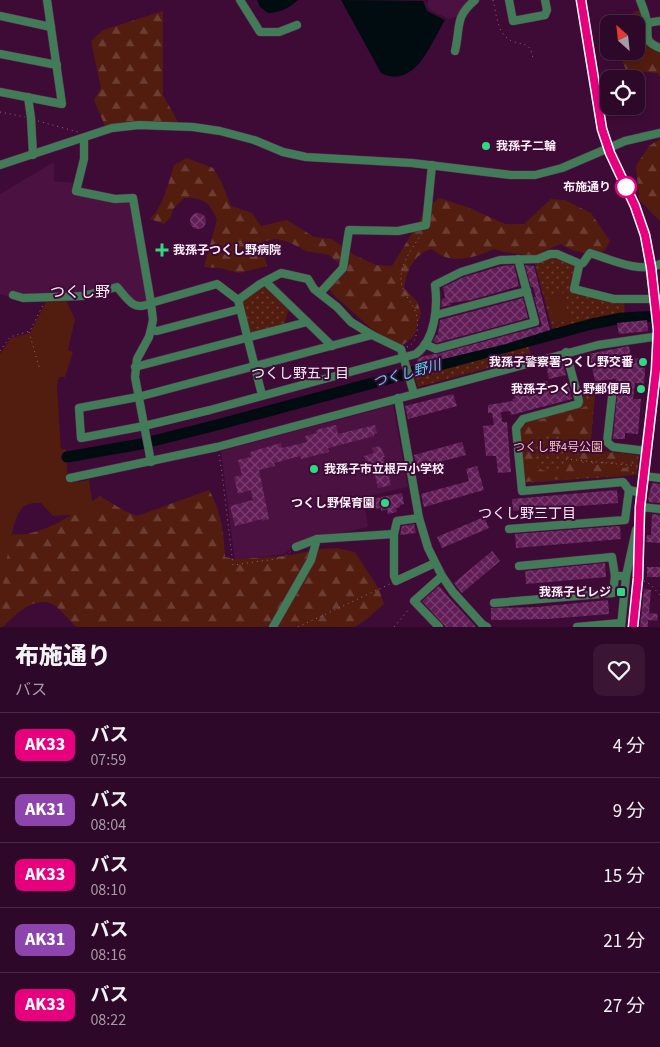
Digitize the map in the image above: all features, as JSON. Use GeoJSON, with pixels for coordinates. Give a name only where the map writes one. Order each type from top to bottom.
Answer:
{"type":"FeatureCollection","features":[{"type":"Feature","properties":{"kind":"street"},"geometry":{"type":"LineString","coordinates":[[0,92],[62,104],[47,0]]}},
{"type":"Feature","properties":{"kind":"street"},"geometry":{"type":"LineString","coordinates":[[240,0],[260,32],[279,32],[297,26]]}},
{"type":"Feature","properties":{"kind":"street"},"geometry":{"type":"LineString","coordinates":[[456,51],[460,17],[465,9],[475,0]]}},
{"type":"Feature","properties":{"kind":"street"},"geometry":{"type":"LineString","coordinates":[[509,0],[513,21],[544,15],[547,10],[545,0]]}},
{"type":"Feature","properties":{"kind":"street"},"geometry":{"type":"LineString","coordinates":[[581,0],[598,115],[608,147],[643,227],[657,299],[659,336],[640,507],[638,571],[633,627]]}},
{"type":"Feature","properties":{"kind":"street"},"geometry":{"type":"LineString","coordinates":[[640,0],[647,23],[646,36],[648,41],[660,48]]}},
{"type":"Feature","properties":{"kind":"street"},"geometry":{"type":"LineString","coordinates":[[0,16],[51,26]]}},
{"type":"Feature","properties":{"kind":"street"},"geometry":{"type":"LineString","coordinates":[[647,23],[660,21]]}},
{"type":"Feature","properties":{"kind":"street"},"geometry":{"type":"LineString","coordinates":[[0,54],[57,65]]}},
{"type":"Feature","properties":{"kind":"street"},"geometry":{"type":"LineString","coordinates":[[28,98],[33,155]]}},
{"type":"Feature","properties":{"kind":"street"},"geometry":{"type":"LineString","coordinates":[[0,165],[87,137],[122,127],[139,125],[193,127],[254,140],[283,152],[306,157],[432,165],[511,175],[534,175],[562,168],[608,147],[632,139],[660,133]]}},
{"type":"Feature","properties":{"kind":"street"},"geometry":{"type":"LineString","coordinates":[[87,137],[76,191],[115,199],[133,198],[153,320],[149,337],[137,358],[135,367],[138,397],[151,462]]}},
{"type":"Feature","properties":{"kind":"street"},"geometry":{"type":"LineString","coordinates":[[320,294],[343,268],[349,230],[398,231],[426,225],[432,165]]}},
{"type":"Feature","properties":{"kind":"street"},"geometry":{"type":"LineString","coordinates":[[579,265],[583,264],[590,253],[642,268],[660,264]]}},
{"type":"Feature","properties":{"kind":"street"},"geometry":{"type":"LineString","coordinates":[[372,335],[138,397],[79,408],[81,438],[144,426],[416,354],[425,344],[436,315],[435,285],[461,272],[500,260],[538,258],[557,254],[579,265]]}},
{"type":"Feature","properties":{"kind":"street"},"geometry":{"type":"LineString","coordinates":[[425,344],[436,349],[535,322],[518,259]]}},
{"type":"Feature","properties":{"kind":"street"},"geometry":{"type":"LineString","coordinates":[[579,265],[574,288],[614,299],[657,299]]}},
{"type":"Feature","properties":{"kind":"street"},"geometry":{"type":"LineString","coordinates":[[238,300],[260,284],[281,273],[308,279],[320,294],[337,307],[351,322],[401,349],[414,394]]}},
{"type":"Feature","properties":{"kind":"street"},"geometry":{"type":"LineString","coordinates":[[266,282],[332,346]]}},
{"type":"Feature","properties":{"kind":"street"},"geometry":{"type":"LineString","coordinates":[[12,296],[23,298],[83,296],[118,287],[134,306],[139,307],[217,284],[238,300],[262,395]]}},
{"type":"Feature","properties":{"kind":"street"},"geometry":{"type":"LineString","coordinates":[[436,315],[527,291]]}},
{"type":"Feature","properties":{"kind":"street"},"geometry":{"type":"LineString","coordinates":[[151,330],[157,331],[240,310]]}},
{"type":"Feature","properties":{"kind":"street"},"geometry":{"type":"LineString","coordinates":[[135,367],[307,322]]}},
{"type":"Feature","properties":{"kind":"street"},"geometry":{"type":"LineString","coordinates":[[70,478],[151,462],[217,446],[566,352],[610,342],[659,336]]}},
{"type":"Feature","properties":{"kind":"street"},"geometry":{"type":"LineString","coordinates":[[566,352],[579,402],[578,404],[522,419],[516,428],[522,491],[623,482],[629,490],[642,493]]}},
{"type":"Feature","properties":{"kind":"street"},"geometry":{"type":"LineString","coordinates":[[613,388],[607,442],[613,447],[647,451]]}},
{"type":"Feature","properties":{"kind":"street"},"geometry":{"type":"LineString","coordinates":[[398,398],[419,518],[428,548],[442,576],[465,606],[487,627]]}},
{"type":"Feature","properties":{"kind":"street"},"geometry":{"type":"LineString","coordinates":[[644,476],[660,478]]}},
{"type":"Feature","properties":{"kind":"street"},"geometry":{"type":"LineString","coordinates":[[509,529],[625,520],[629,490]]}},
{"type":"Feature","properties":{"kind":"street"},"geometry":{"type":"LineString","coordinates":[[640,507],[660,509]]}},
{"type":"Feature","properties":{"kind":"street"},"geometry":{"type":"LineString","coordinates":[[578,627],[621,625],[626,576],[640,517]]}},
{"type":"Feature","properties":{"kind":"street"},"geometry":{"type":"LineString","coordinates":[[419,518],[397,521],[394,534],[394,576],[396,582],[435,564]]}},
{"type":"Feature","properties":{"kind":"street"},"geometry":{"type":"LineString","coordinates":[[296,547],[317,539],[394,534]]}},
{"type":"Feature","properties":{"kind":"street"},"geometry":{"type":"LineString","coordinates":[[273,627],[311,560],[317,539]]}},
{"type":"Feature","properties":{"kind":"street"},"geometry":{"type":"LineString","coordinates":[[494,602],[613,592],[615,576],[612,557],[519,566]]}},
{"type":"Feature","properties":{"kind":"street"},"geometry":{"type":"LineString","coordinates":[[439,627],[414,601],[442,576]]}},
{"type":"Feature","properties":{"kind":"street"},"geometry":{"type":"LineString","coordinates":[[615,576],[626,576]]}},
{"type":"Feature","properties":{"kind":"path"},"geometry":{"type":"LineString","coordinates":[[493,0],[500,27],[506,38],[528,45],[532,50],[533,59]]}},
{"type":"Feature","properties":{"kind":"path"},"geometry":{"type":"LineString","coordinates":[[0,112],[31,118],[87,137]]}},
{"type":"Feature","properties":{"kind":"path"},"geometry":{"type":"LineString","coordinates":[[401,349],[412,345],[415,340],[418,319],[402,286],[402,273],[407,257],[426,225]]}},
{"type":"Feature","properties":{"kind":"path"},"geometry":{"type":"LineString","coordinates":[[0,351],[10,337],[28,331],[47,297]]}},
{"type":"Feature","properties":{"kind":"path"},"geometry":{"type":"LineString","coordinates":[[28,331],[40,370]]}},
{"type":"Feature","properties":{"kind":"path"},"geometry":{"type":"LineString","coordinates":[[217,446],[233,565],[283,558],[296,547]]}},
{"type":"Feature","properties":{"kind":"path"},"geometry":{"type":"LineString","coordinates":[[566,459],[640,466]]}},
{"type":"Feature","properties":{"kind":"path"},"geometry":{"type":"LineString","coordinates":[[644,581],[651,585],[660,595]]}},
{"type":"Feature","properties":{"kind":"path"},"geometry":{"type":"LineString","coordinates":[[298,627],[396,582]]}},
{"type":"Feature","properties":{"kind":"path"},"geometry":{"type":"LineString","coordinates":[[394,627],[414,601]]}},
{"type":"Feature","properties":{"kind":"shaded area"},"geometry":{"type":"Polygon","coordinates":[[[257,0],[298,0],[284,10],[268,13],[260,7],[257,0]]]}},
{"type":"Feature","properties":{"kind":"shaded area"},"geometry":{"type":"Polygon","coordinates":[[[341,0],[423,1],[427,11],[445,20],[421,61],[412,70],[403,75],[393,77],[381,73],[341,0]]]}},
{"type":"Feature","properties":{"kind":"shaded area"},"geometry":{"type":"Polygon","coordinates":[[[428,0],[472,0],[459,16],[449,19],[430,10],[427,5],[428,0]]]}},
{"type":"Feature","properties":{"kind":"shaded area"},"geometry":{"type":"Polygon","coordinates":[[[54,162],[54,181],[75,183],[73,192],[130,202],[147,303],[138,304],[118,283],[86,292],[19,300],[0,294],[0,194],[54,162]]]}},
{"type":"Feature","properties":{"kind":"shaded area","name":"我孫子市立根戸小学校"},"geometry":{"type":"Polygon","coordinates":[[[393,405],[408,487],[364,497],[368,527],[295,543],[284,554],[235,561],[221,451],[393,405]]]}},
{"type":"Feature","properties":{"kind":"green space"},"geometry":{"type":"Polygon","coordinates":[[[640,9],[641,15],[629,15],[640,9]]]}},
{"type":"Feature","properties":{"kind":"green space"},"geometry":{"type":"Polygon","coordinates":[[[163,11],[163,95],[178,122],[132,122],[105,126],[94,100],[101,88],[91,41],[103,30],[163,11]]]}},
{"type":"Feature","properties":{"kind":"green space"},"geometry":{"type":"Polygon","coordinates":[[[645,42],[660,51],[660,76],[657,73],[645,72],[645,70],[626,70],[622,60],[645,60],[645,42]]]}},
{"type":"Feature","properties":{"kind":"green space"},"geometry":{"type":"Polygon","coordinates":[[[660,139],[660,221],[639,200],[636,166],[649,146],[660,139]]]}},
{"type":"Feature","properties":{"kind":"green space"},"geometry":{"type":"Polygon","coordinates":[[[187,158],[213,168],[221,181],[231,206],[252,213],[261,226],[287,220],[314,237],[332,239],[354,255],[376,265],[392,266],[419,222],[424,210],[439,198],[467,207],[505,224],[524,224],[551,199],[565,200],[591,213],[610,241],[605,250],[598,255],[574,251],[560,244],[534,256],[494,249],[462,259],[454,259],[439,254],[432,249],[425,251],[412,264],[405,282],[404,288],[417,301],[421,313],[414,336],[403,345],[375,332],[329,289],[347,271],[329,255],[306,251],[289,242],[276,239],[261,242],[267,266],[239,273],[220,268],[204,267],[217,220],[212,209],[205,202],[196,198],[184,198],[173,209],[171,217],[164,224],[150,219],[162,201],[174,165],[187,158]]]}},
{"type":"Feature","properties":{"kind":"green space"},"geometry":{"type":"Polygon","coordinates":[[[553,256],[576,267],[570,290],[590,296],[624,302],[625,316],[582,323],[553,331],[534,261],[553,256]]]}},
{"type":"Feature","properties":{"kind":"green space"},"geometry":{"type":"Polygon","coordinates":[[[262,287],[265,287],[289,309],[284,325],[250,334],[242,301],[262,287]]]}},
{"type":"Feature","properties":{"kind":"green space"},"geometry":{"type":"Polygon","coordinates":[[[562,291],[570,320],[555,324],[547,296],[562,291]]]}},
{"type":"Feature","properties":{"kind":"green space"},"geometry":{"type":"Polygon","coordinates":[[[65,298],[75,319],[68,350],[73,352],[65,377],[59,377],[57,386],[61,449],[66,449],[68,481],[89,480],[94,514],[53,516],[41,503],[29,504],[23,507],[15,521],[3,585],[0,585],[0,354],[11,338],[30,333],[46,302],[65,298]]]}},
{"type":"Feature","properties":{"kind":"green space"},"geometry":{"type":"Polygon","coordinates":[[[528,346],[532,356],[418,387],[414,376],[528,346]]]}},
{"type":"Feature","properties":{"kind":"green space","name":"つくし野4号公園"},"geometry":{"type":"Polygon","coordinates":[[[585,389],[595,394],[590,450],[639,455],[637,475],[523,483],[518,429],[522,423],[581,402],[585,389]]]}},
{"type":"Feature","properties":{"kind":"green space","name":"つくし野4号公園"},"geometry":{"type":"Polygon","coordinates":[[[591,398],[594,398],[589,451],[632,455],[631,463],[572,458],[565,439],[552,434],[541,436],[533,443],[533,460],[542,470],[547,471],[561,467],[568,461],[633,469],[632,473],[524,482],[520,429],[523,424],[580,409],[590,404],[591,398]]]}},
{"type":"Feature","properties":{"kind":"green space"},"geometry":{"type":"Polygon","coordinates":[[[209,490],[221,522],[225,557],[236,559],[285,556],[337,548],[355,552],[379,589],[384,604],[355,627],[76,627],[55,606],[45,602],[25,608],[3,627],[0,627],[0,532],[27,534],[40,530],[65,519],[100,496],[137,516],[209,490]]]}},
{"type":"Feature","properties":{"kind":"building"},"geometry":{"type":"Polygon","coordinates":[[[195,213],[201,213],[206,218],[204,227],[195,229],[190,224],[190,218],[195,213]]]}},
{"type":"Feature","properties":{"kind":"building"},"geometry":{"type":"Polygon","coordinates":[[[514,265],[519,286],[471,300],[450,303],[451,305],[441,307],[442,299],[445,298],[443,287],[464,277],[501,266],[514,265]]]}},
{"type":"Feature","properties":{"kind":"building"},"geometry":{"type":"Polygon","coordinates":[[[525,265],[534,266],[550,330],[506,344],[418,365],[417,360],[421,357],[542,326],[534,297],[536,297],[525,265]]]}},
{"type":"Feature","properties":{"kind":"building"},"geometry":{"type":"Polygon","coordinates":[[[523,298],[528,318],[436,343],[433,341],[436,335],[438,335],[440,320],[523,298]]]}},
{"type":"Feature","properties":{"kind":"building"},"geometry":{"type":"Polygon","coordinates":[[[647,320],[648,331],[619,334],[617,323],[647,320]]]}},
{"type":"Feature","properties":{"kind":"building"},"geometry":{"type":"Polygon","coordinates":[[[629,346],[631,358],[646,359],[644,384],[635,383],[633,399],[641,399],[638,434],[625,433],[625,439],[613,439],[618,386],[615,383],[616,379],[595,381],[589,354],[629,346]]]}},
{"type":"Feature","properties":{"kind":"building"},"geometry":{"type":"Polygon","coordinates":[[[562,361],[566,375],[549,379],[546,365],[562,361]]]}},
{"type":"Feature","properties":{"kind":"building"},"geometry":{"type":"Polygon","coordinates":[[[547,381],[549,390],[569,386],[572,399],[511,415],[510,411],[501,412],[502,422],[507,422],[511,472],[498,473],[496,456],[486,456],[483,426],[494,425],[492,413],[488,413],[488,405],[513,401],[512,399],[515,399],[513,390],[547,381]]]}},
{"type":"Feature","properties":{"kind":"building"},"geometry":{"type":"Polygon","coordinates":[[[453,394],[457,406],[408,419],[405,406],[453,394]]]}},
{"type":"Feature","properties":{"kind":"building"},"geometry":{"type":"Polygon","coordinates":[[[336,425],[338,434],[375,425],[377,433],[374,436],[328,448],[329,452],[301,459],[300,456],[274,463],[275,466],[259,470],[269,519],[235,526],[230,506],[253,500],[251,490],[238,494],[234,477],[242,475],[238,460],[251,457],[250,452],[281,443],[282,448],[307,442],[305,436],[317,433],[316,430],[336,425]]]}},
{"type":"Feature","properties":{"kind":"building"},"geometry":{"type":"Polygon","coordinates":[[[462,442],[466,455],[417,468],[414,455],[462,442]]]}},
{"type":"Feature","properties":{"kind":"building"},"geometry":{"type":"Polygon","coordinates":[[[380,446],[385,457],[383,457],[391,485],[378,488],[371,461],[366,462],[364,456],[374,453],[372,448],[380,446]]]}},
{"type":"Feature","properties":{"kind":"building"},"geometry":{"type":"Polygon","coordinates":[[[477,466],[484,490],[424,507],[421,494],[469,481],[466,469],[477,466]]]}},
{"type":"Feature","properties":{"kind":"building"},"geometry":{"type":"Polygon","coordinates":[[[652,483],[660,484],[660,503],[649,502],[652,483]]]}},
{"type":"Feature","properties":{"kind":"building"},"geometry":{"type":"Polygon","coordinates":[[[617,490],[618,503],[513,511],[512,499],[617,490]]]}},
{"type":"Feature","properties":{"kind":"building"},"geometry":{"type":"Polygon","coordinates":[[[402,493],[404,504],[396,508],[397,512],[388,514],[387,510],[381,511],[381,508],[369,510],[367,500],[402,493]]]}},
{"type":"Feature","properties":{"kind":"building"},"geometry":{"type":"Polygon","coordinates":[[[652,514],[660,515],[660,543],[646,542],[647,535],[651,535],[652,514]]]}},
{"type":"Feature","properties":{"kind":"building"},"geometry":{"type":"Polygon","coordinates":[[[484,517],[489,528],[442,548],[437,537],[484,517]]]}},
{"type":"Feature","properties":{"kind":"building"},"geometry":{"type":"Polygon","coordinates":[[[414,524],[416,533],[400,535],[402,526],[414,524]]]}},
{"type":"Feature","properties":{"kind":"building"},"geometry":{"type":"Polygon","coordinates":[[[620,526],[621,539],[516,548],[515,534],[620,526]]]}},
{"type":"Feature","properties":{"kind":"building"},"geometry":{"type":"Polygon","coordinates":[[[492,551],[500,561],[462,593],[454,583],[492,551]]]}},
{"type":"Feature","properties":{"kind":"building"},"geometry":{"type":"Polygon","coordinates":[[[605,563],[606,577],[526,584],[525,571],[605,563]]]}},
{"type":"Feature","properties":{"kind":"building"},"geometry":{"type":"Polygon","coordinates":[[[647,567],[660,567],[660,577],[647,577],[647,567]]]}},
{"type":"Feature","properties":{"kind":"building"},"geometry":{"type":"Polygon","coordinates":[[[439,586],[476,627],[446,627],[422,601],[439,586]]]}},
{"type":"Feature","properties":{"kind":"building"},"geometry":{"type":"Polygon","coordinates":[[[644,589],[651,590],[649,613],[658,614],[657,621],[648,620],[648,627],[640,627],[644,589]]]}},
{"type":"Feature","properties":{"kind":"building"},"geometry":{"type":"Polygon","coordinates":[[[608,600],[609,614],[548,619],[491,620],[491,608],[538,607],[608,600]]]}},
{"type":"Feature","properties":{"kind":"waterway","name":"つくし野川"},"geometry":{"type":"LineString","coordinates":[[67,457],[141,444],[213,426],[592,324],[622,318],[660,316]]}},
{"type":"Feature","properties":{"kind":"bus line","name":"AK33"},"geometry":{"type":"LineString","coordinates":[[581,0],[598,115],[610,153],[643,227],[651,267],[658,330],[656,370],[640,507],[638,578],[633,627]]}},
{"type":"Feature","properties":{"kind":"place","name":"我孫子二輪"},"geometry":{"type":"Point","coordinates":[486,146]}},
{"type":"Feature","properties":{"kind":"place","name":"布施通り"},"geometry":{"type":"Point","coordinates":[626,187]}},
{"type":"Feature","properties":{"kind":"place","name":"我孫子つくし野病院"},"geometry":{"type":"Point","coordinates":[162,250]}},
{"type":"Feature","properties":{"kind":"place","name":"我孫子警察署つくし野交番"},"geometry":{"type":"Point","coordinates":[643,362]}},
{"type":"Feature","properties":{"kind":"place","name":"我孫子つくし野郵便局"},"geometry":{"type":"Point","coordinates":[641,389]}},
{"type":"Feature","properties":{"kind":"place","name":"我孫子市立根戸小学校"},"geometry":{"type":"Point","coordinates":[314,469]}},
{"type":"Feature","properties":{"kind":"place","name":"つくし野保育園"},"geometry":{"type":"Point","coordinates":[385,503]}},
{"type":"Feature","properties":{"kind":"place","name":"我孫子ビレジ"},"geometry":{"type":"Point","coordinates":[621,592]}},
{"type":"Feature","properties":{"kind":"district","name":"つくし野"},"geometry":{"type":"Point","coordinates":[80,292]}},
{"type":"Feature","properties":{"kind":"district","name":"つくし野五丁目"},"geometry":{"type":"Point","coordinates":[300,374]}},
{"type":"Feature","properties":{"kind":"district","name":"つくし野三丁目"},"geometry":{"type":"Point","coordinates":[527,514]}}]}
